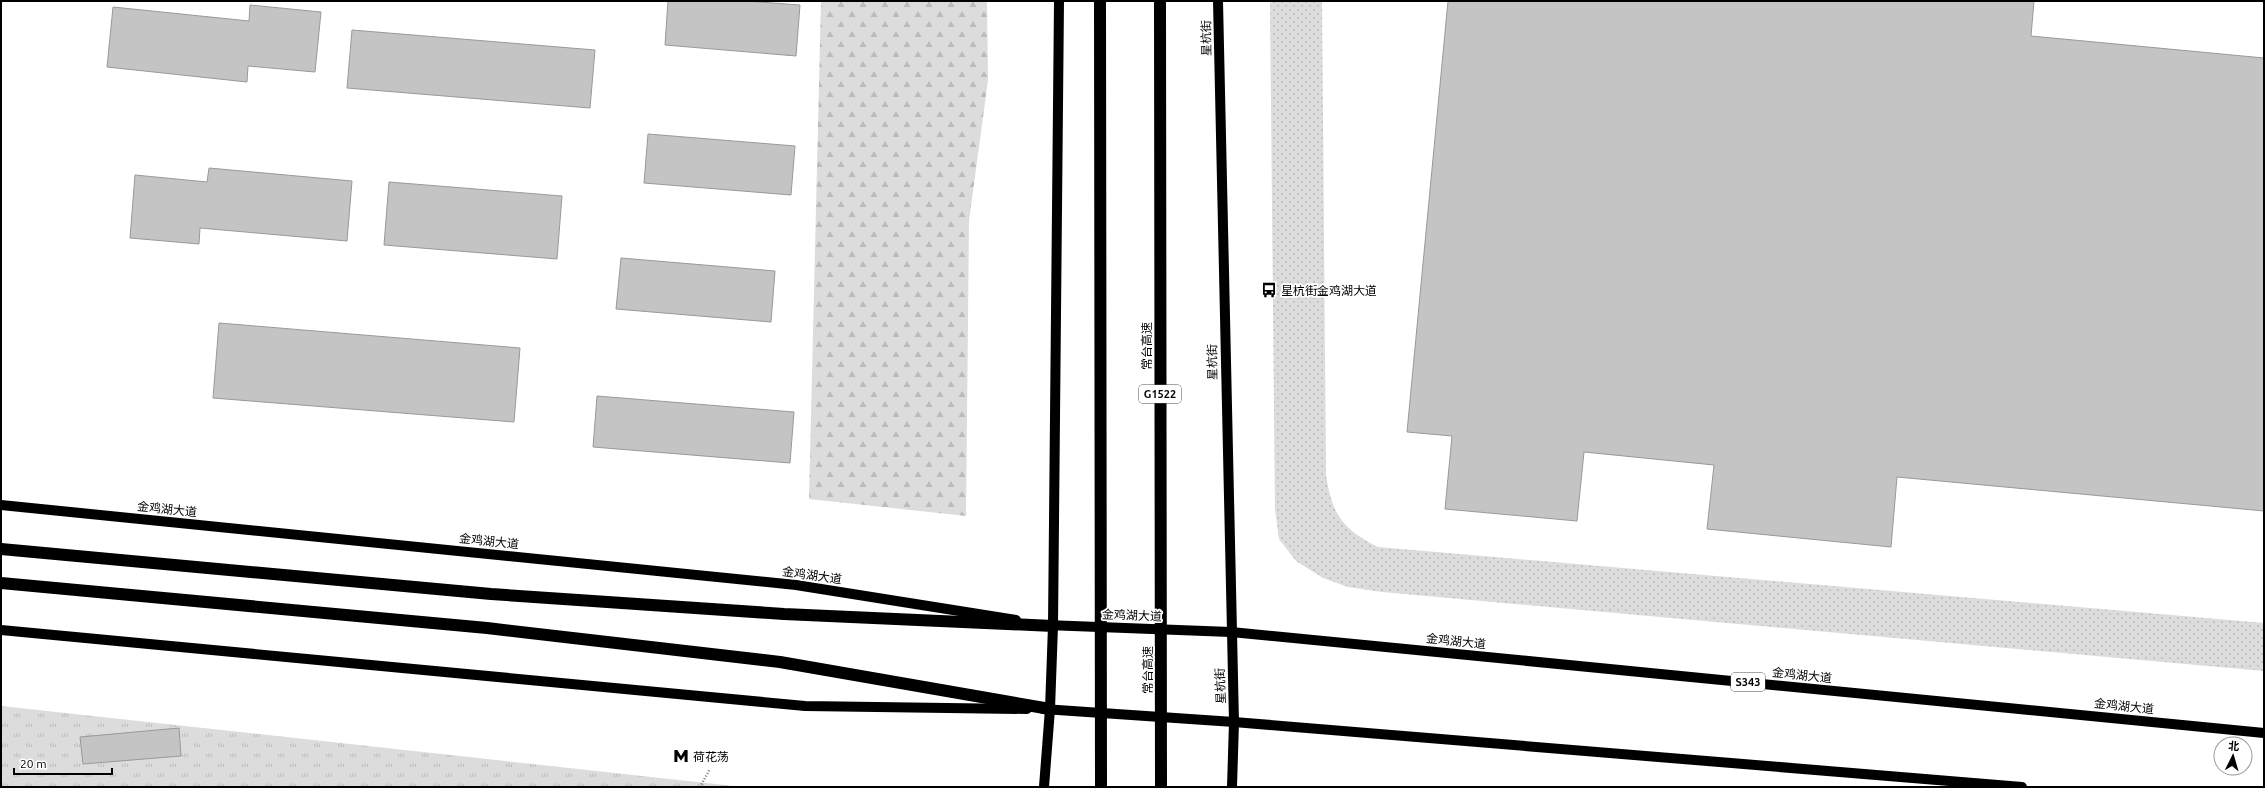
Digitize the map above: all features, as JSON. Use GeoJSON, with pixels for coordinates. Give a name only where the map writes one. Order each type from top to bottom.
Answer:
{"type":"FeatureCollection","features":[{"type":"Feature","properties":{"kind":"highway"},"geometry":{"type":"LineString","coordinates":[[1100,1],[1101,787]]}},
{"type":"Feature","properties":{"kind":"highway","name":"常台高速"},"geometry":{"type":"LineString","coordinates":[[1160,1],[1161,787]]}},
{"type":"Feature","properties":{"kind":"highway"},"geometry":{"type":"LineString","coordinates":[[1,549],[491,594],[784,614],[1053,626]]}},
{"type":"Feature","properties":{"kind":"highway"},"geometry":{"type":"LineString","coordinates":[[1,583],[487,628],[780,662],[1050,709]]}},
{"type":"Feature","properties":{"kind":"main road"},"geometry":{"type":"LineString","coordinates":[[1044,787],[1050,709],[1053,626],[1059,1]]}},
{"type":"Feature","properties":{"kind":"main road","name":"星杭街"},"geometry":{"type":"LineString","coordinates":[[1218,1],[1234,722],[1232,787]]}},
{"type":"Feature","properties":{"kind":"main road","name":"金鸡湖大道"},"geometry":{"type":"LineString","coordinates":[[1,506],[796,585],[1053,626],[1231,632],[2264,733]]}},
{"type":"Feature","properties":{"kind":"main road"},"geometry":{"type":"LineString","coordinates":[[1,630],[805,706],[1050,709],[1234,722],[2022,787]]}},
{"type":"Feature","properties":{"kind":"path"},"geometry":{"type":"LineString","coordinates":[[700,787],[710,769]]}},
{"type":"Feature","properties":{"kind":"green space"},"geometry":{"type":"Polygon","coordinates":[[[821,1],[987,1],[988,80],[969,221],[966,516],[809,499],[821,1]]]}},
{"type":"Feature","properties":{"kind":"green space"},"geometry":{"type":"Polygon","coordinates":[[[1270,1],[1322,1],[1326,475],[1328,489],[1336,510],[1347,527],[1356,534],[1378,547],[2264,623],[2264,671],[1382,592],[1348,587],[1323,578],[1296,561],[1279,539],[1275,509],[1270,1]]]}},
{"type":"Feature","properties":{"kind":"green space"},"geometry":{"type":"Polygon","coordinates":[[[1,706],[743,787],[1,787],[1,706]]]}},
{"type":"Feature","properties":{"kind":"building"},"geometry":{"type":"Polygon","coordinates":[[[668,1],[746,1],[800,5],[796,56],[665,45],[668,1]]]}},
{"type":"Feature","properties":{"kind":"building"},"geometry":{"type":"Polygon","coordinates":[[[1448,1],[2034,1],[2031,36],[2264,58],[2264,511],[1897,477],[1891,547],[1707,529],[1714,465],[1584,452],[1577,521],[1445,509],[1452,436],[1407,432],[1448,1]]]}},
{"type":"Feature","properties":{"kind":"building"},"geometry":{"type":"Polygon","coordinates":[[[250,5],[321,12],[315,72],[248,66],[247,82],[107,67],[113,7],[249,21],[250,5]]]}},
{"type":"Feature","properties":{"kind":"building"},"geometry":{"type":"Polygon","coordinates":[[[352,30],[595,50],[590,108],[347,88],[352,30]]]}},
{"type":"Feature","properties":{"kind":"building"},"geometry":{"type":"Polygon","coordinates":[[[648,134],[795,146],[791,195],[644,183],[648,134]]]}},
{"type":"Feature","properties":{"kind":"building"},"geometry":{"type":"Polygon","coordinates":[[[209,168],[352,181],[347,241],[200,228],[199,244],[130,238],[135,175],[207,182],[209,168]]]}},
{"type":"Feature","properties":{"kind":"building"},"geometry":{"type":"Polygon","coordinates":[[[389,182],[562,196],[557,259],[384,245],[389,182]]]}},
{"type":"Feature","properties":{"kind":"building"},"geometry":{"type":"Polygon","coordinates":[[[621,258],[775,271],[771,322],[616,309],[621,258]]]}},
{"type":"Feature","properties":{"kind":"building"},"geometry":{"type":"Polygon","coordinates":[[[219,323],[520,348],[514,422],[213,398],[219,323]]]}},
{"type":"Feature","properties":{"kind":"building"},"geometry":{"type":"Polygon","coordinates":[[[597,396],[794,412],[790,463],[593,447],[597,396]]]}},
{"type":"Feature","properties":{"kind":"building"},"geometry":{"type":"Polygon","coordinates":[[[179,728],[181,756],[83,764],[80,737],[179,728]]]}},
{"type":"Feature","properties":{"kind":"place","name":"星杭街金鸡湖大道"},"geometry":{"type":"Point","coordinates":[1269,290]}},
{"type":"Feature","properties":{"kind":"place","name":"荷花荡"},"geometry":{"type":"Point","coordinates":[681,756]}}]}
